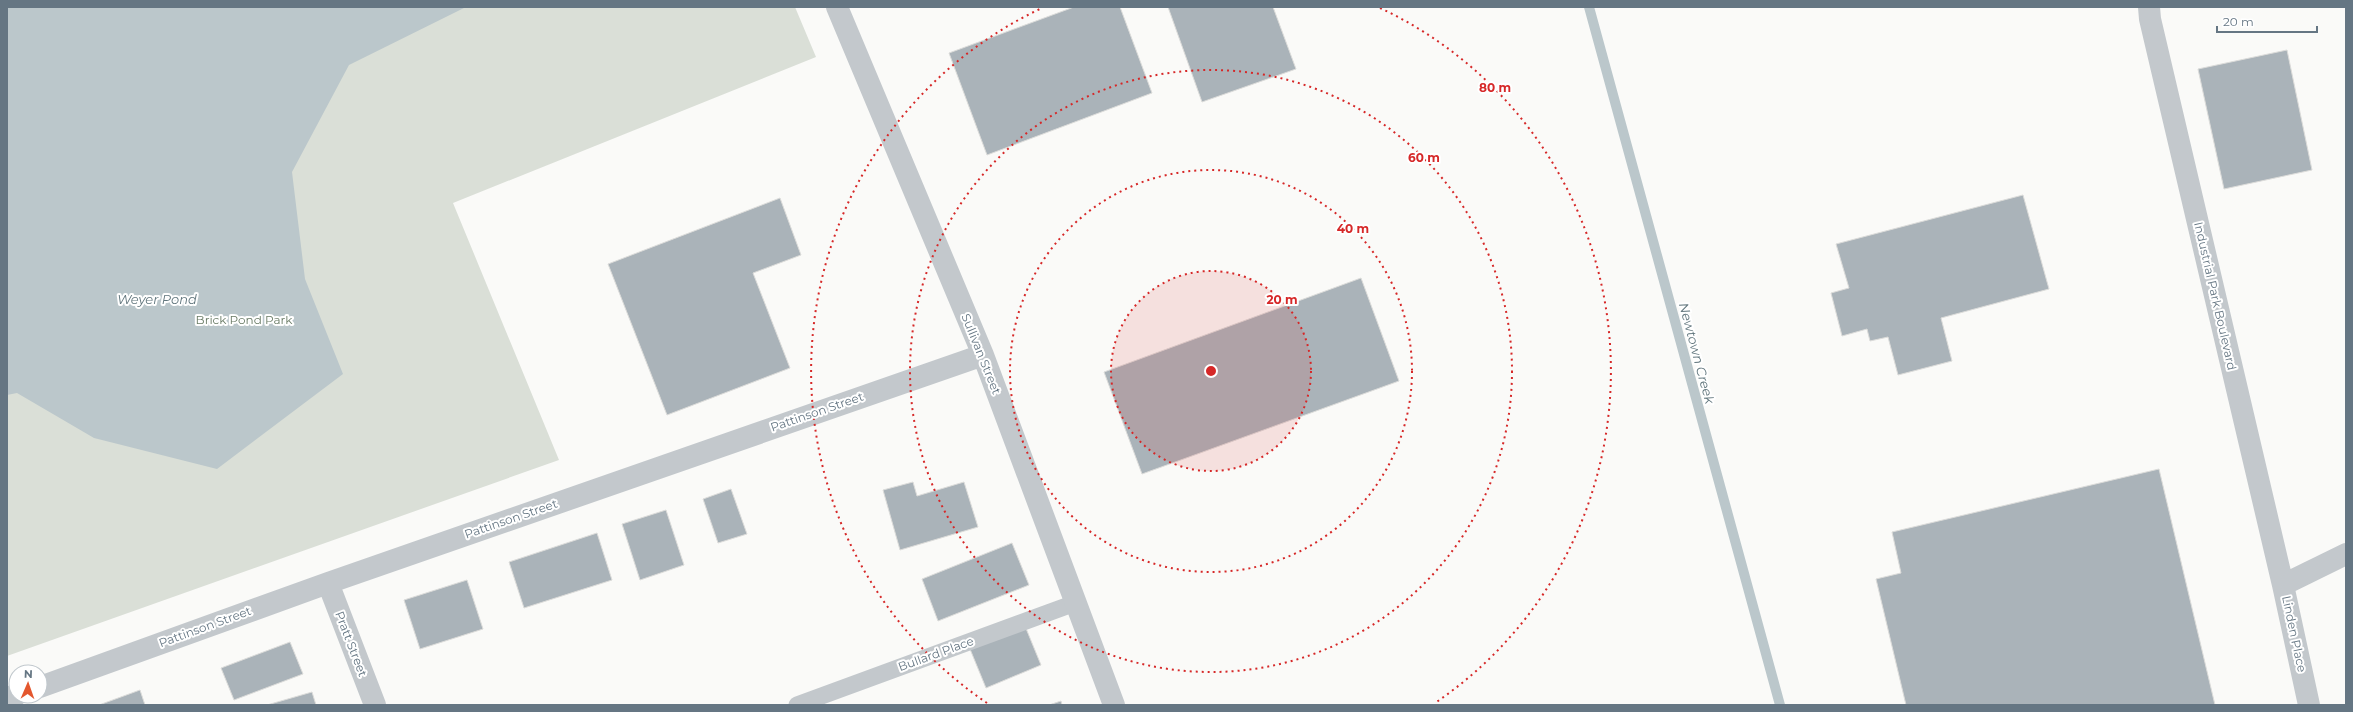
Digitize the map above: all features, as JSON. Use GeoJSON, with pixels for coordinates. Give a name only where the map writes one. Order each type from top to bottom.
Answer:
{"type":"FeatureCollection","features":[{"type":"Feature","properties":{"kind":"street","name":"Sullivan Street"},"geometry":{"type":"LineString","coordinates":[[837,7],[983,355],[1114,705]]}},
{"type":"Feature","properties":{"kind":"street","name":"Industrial Park Boulevard"},"geometry":{"type":"LineString","coordinates":[[2149,7],[2154,34],[2283,585]]}},
{"type":"Feature","properties":{"kind":"street","name":"Pattinson Street"},"geometry":{"type":"LineString","coordinates":[[48,684],[328,583],[983,355]]}},
{"type":"Feature","properties":{"kind":"street","name":"Linden Place"},"geometry":{"type":"LineString","coordinates":[[2309,705],[2283,585],[2346,554]]}},
{"type":"Feature","properties":{"kind":"street","name":"Pratt Street"},"geometry":{"type":"LineString","coordinates":[[328,583],[375,705]]}},
{"type":"Feature","properties":{"kind":"lane","name":"Bullard Place"},"geometry":{"type":"LineString","coordinates":[[797,705],[1075,603]]}},
{"type":"Feature","properties":{"kind":"green space","name":"Brick Pond Park"},"geometry":{"type":"Polygon","coordinates":[[[7,7],[795,7],[816,57],[453,203],[559,460],[7,656],[7,7]]]}},
{"type":"Feature","properties":{"kind":"water","name":"Weyer Pond"},"geometry":{"type":"Polygon","coordinates":[[[7,7],[466,7],[349,65],[292,172],[305,279],[343,374],[217,469],[94,438],[17,393],[7,395],[7,7]]]}},
{"type":"Feature","properties":{"kind":"building"},"geometry":{"type":"Polygon","coordinates":[[[1074,7],[1120,7],[1152,93],[987,155],[949,53],[1074,7]]]}},
{"type":"Feature","properties":{"kind":"building"},"geometry":{"type":"Polygon","coordinates":[[[1168,7],[1273,7],[1296,69],[1202,102],[1168,7]]]}},
{"type":"Feature","properties":{"kind":"building"},"geometry":{"type":"Polygon","coordinates":[[[2287,50],[2312,170],[2224,189],[2198,69],[2287,50]]]}},
{"type":"Feature","properties":{"kind":"building"},"geometry":{"type":"Polygon","coordinates":[[[2023,195],[2049,289],[1941,318],[1952,361],[1898,375],[1888,337],[1870,341],[1867,329],[1842,336],[1831,293],[1849,288],[1836,244],[2023,195]]]}},
{"type":"Feature","properties":{"kind":"building"},"geometry":{"type":"Polygon","coordinates":[[[780,198],[801,255],[753,273],[790,368],[667,415],[608,264],[780,198]]]}},
{"type":"Feature","properties":{"kind":"building"},"geometry":{"type":"Polygon","coordinates":[[[1361,278],[1399,381],[1142,474],[1104,372],[1361,278]]]}},
{"type":"Feature","properties":{"kind":"building"},"geometry":{"type":"Polygon","coordinates":[[[2159,469],[2215,705],[1906,705],[1876,579],[1901,573],[1892,532],[2159,469]]]}},
{"type":"Feature","properties":{"kind":"building"},"geometry":{"type":"Polygon","coordinates":[[[913,482],[917,496],[964,482],[978,527],[900,550],[883,490],[913,482]]]}},
{"type":"Feature","properties":{"kind":"building"},"geometry":{"type":"Polygon","coordinates":[[[731,489],[747,534],[718,543],[703,499],[731,489]]]}},
{"type":"Feature","properties":{"kind":"building"},"geometry":{"type":"Polygon","coordinates":[[[666,510],[684,565],[640,580],[622,524],[666,510]]]}},
{"type":"Feature","properties":{"kind":"building"},"geometry":{"type":"Polygon","coordinates":[[[597,533],[612,580],[524,608],[509,562],[597,533]]]}},
{"type":"Feature","properties":{"kind":"building"},"geometry":{"type":"Polygon","coordinates":[[[1012,543],[1029,585],[938,621],[922,579],[1012,543]]]}},
{"type":"Feature","properties":{"kind":"building"},"geometry":{"type":"Polygon","coordinates":[[[467,580],[483,629],[420,649],[404,600],[467,580]]]}},
{"type":"Feature","properties":{"kind":"building"},"geometry":{"type":"Polygon","coordinates":[[[1025,626],[1041,665],[986,688],[970,649],[1025,626]]]}},
{"type":"Feature","properties":{"kind":"building"},"geometry":{"type":"Polygon","coordinates":[[[290,642],[303,674],[234,700],[221,668],[290,642]]]}},
{"type":"Feature","properties":{"kind":"building"},"geometry":{"type":"Polygon","coordinates":[[[140,690],[145,705],[99,705],[140,690]]]}},
{"type":"Feature","properties":{"kind":"building"},"geometry":{"type":"Polygon","coordinates":[[[312,692],[316,705],[267,705],[312,692]]]}},
{"type":"Feature","properties":{"kind":"building"},"geometry":{"type":"Polygon","coordinates":[[[1061,701],[1062,705],[1049,705],[1061,701]]]}},
{"type":"Feature","properties":{"kind":"waterway","name":"Newtown Creek"},"geometry":{"type":"LineString","coordinates":[[1589,7],[1780,705]]}}]}
